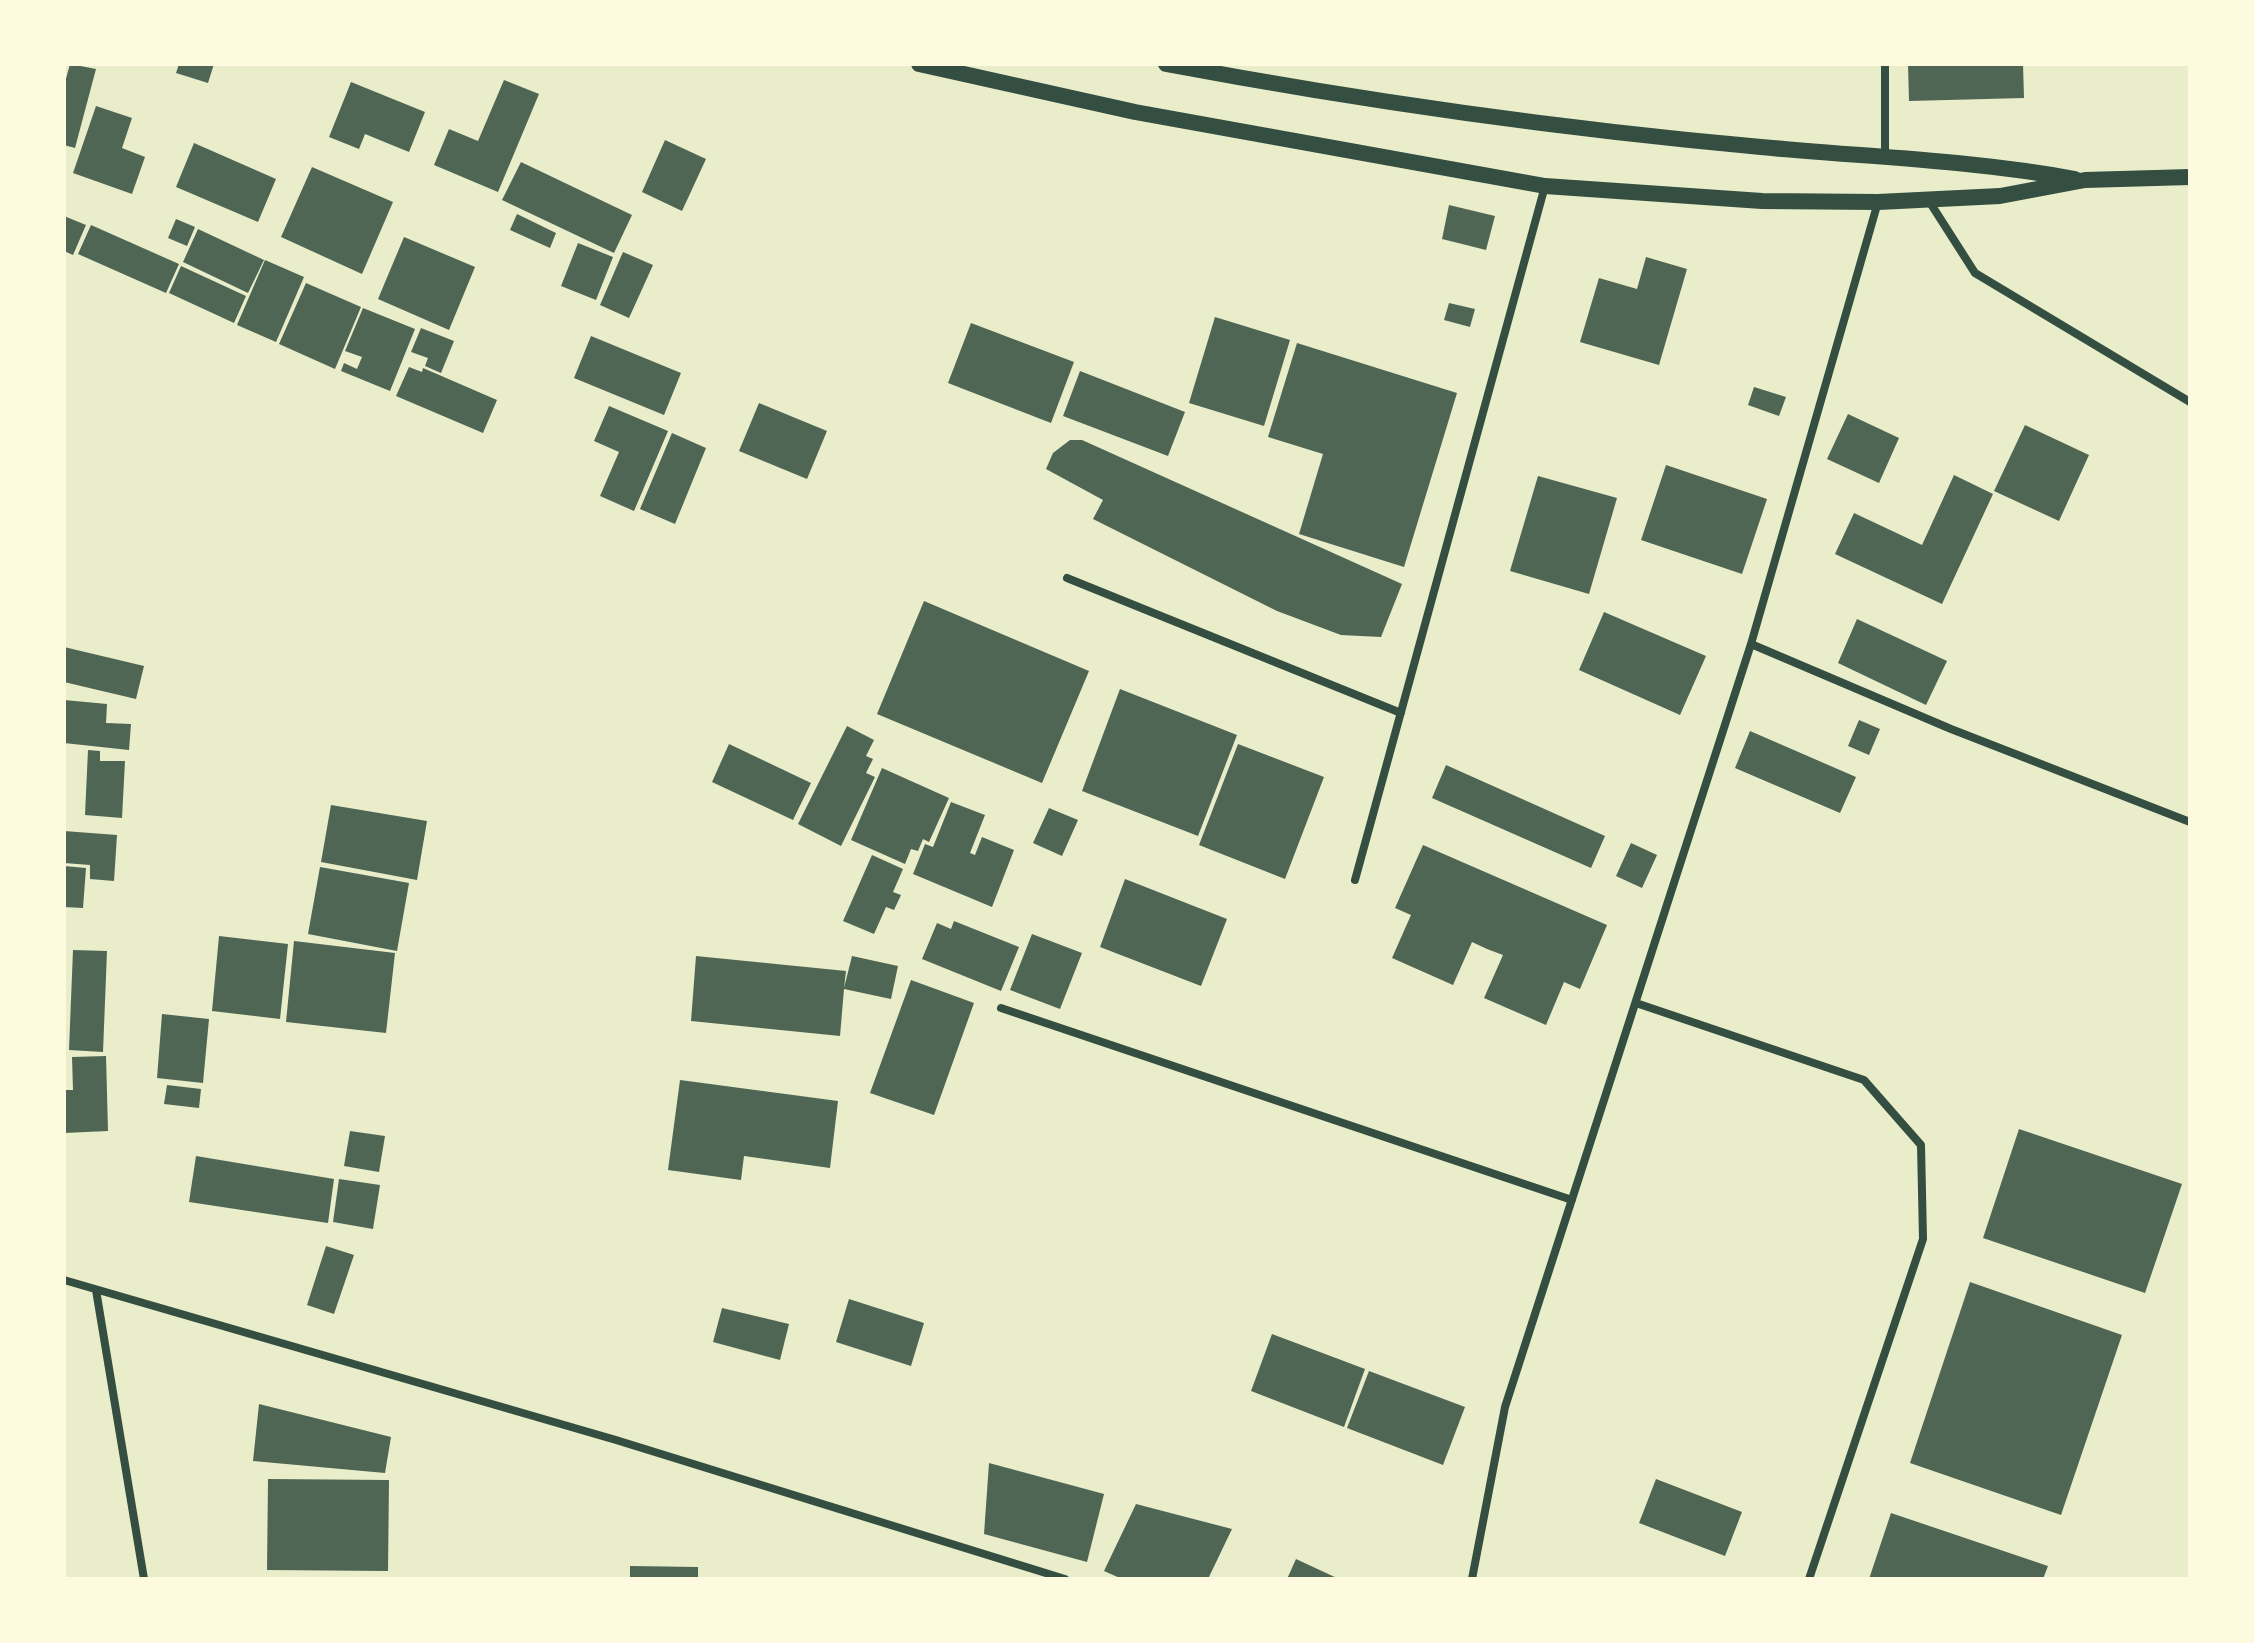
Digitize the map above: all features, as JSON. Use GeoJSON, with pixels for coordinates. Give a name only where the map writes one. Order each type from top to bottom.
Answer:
{"type":"FeatureCollection","features":[{"type":"Feature","properties":{"kind":"main road"},"geometry":{"type":"LineString","coordinates":[[919,64],[1135,112],[1545,186],[1762,201],[1878,202],[2000,196],[2085,180],[2190,177]]}},
{"type":"Feature","properties":{"kind":"main road"},"geometry":{"type":"LineString","coordinates":[[1166,64],[1427,108],[1759,147],[1996,166],[2085,180]]}},
{"type":"Feature","properties":{"kind":"street"},"geometry":{"type":"LineString","coordinates":[[1885,64],[1885,157]]}},
{"type":"Feature","properties":{"kind":"street"},"geometry":{"type":"LineString","coordinates":[[1355,880],[1545,186]]}},
{"type":"Feature","properties":{"kind":"street"},"geometry":{"type":"LineString","coordinates":[[1929,201],[1975,273],[2190,402]]}},
{"type":"Feature","properties":{"kind":"street"},"geometry":{"type":"LineString","coordinates":[[1472,1579],[1505,1407],[1751,644],[1878,202]]}},
{"type":"Feature","properties":{"kind":"street"},"geometry":{"type":"LineString","coordinates":[[1067,578],[1401,713]]}},
{"type":"Feature","properties":{"kind":"street"},"geometry":{"type":"LineString","coordinates":[[1751,644],[1951,729],[2190,822]]}},
{"type":"Feature","properties":{"kind":"street"},"geometry":{"type":"LineString","coordinates":[[1636,1003],[1864,1080],[1921,1145],[1923,1239],[1809,1579]]}},
{"type":"Feature","properties":{"kind":"street"},"geometry":{"type":"LineString","coordinates":[[1001,1008],[1572,1200]]}},
{"type":"Feature","properties":{"kind":"street"},"geometry":{"type":"LineString","coordinates":[[64,1280],[601,1436],[1065,1579]]}},
{"type":"Feature","properties":{"kind":"street"},"geometry":{"type":"LineString","coordinates":[[96,1290],[144,1579]]}},
{"type":"Feature","properties":{"kind":"building"},"geometry":{"type":"Polygon","coordinates":[[[70,64],[96,69],[75,148],[64,145],[64,86],[70,64]]]}},
{"type":"Feature","properties":{"kind":"building"},"geometry":{"type":"Polygon","coordinates":[[[179,64],[214,64],[208,83],[176,73],[179,64]]]}},
{"type":"Feature","properties":{"kind":"building"},"geometry":{"type":"Polygon","coordinates":[[[1908,64],[2023,64],[2024,98],[1909,101],[1908,64]]]}},
{"type":"Feature","properties":{"kind":"building"},"geometry":{"type":"Polygon","coordinates":[[[504,80],[539,94],[498,192],[434,165],[449,129],[478,141],[504,80]]]}},
{"type":"Feature","properties":{"kind":"building"},"geometry":{"type":"Polygon","coordinates":[[[351,82],[425,112],[409,152],[365,134],[359,149],[329,137],[351,82]]]}},
{"type":"Feature","properties":{"kind":"building"},"geometry":{"type":"Polygon","coordinates":[[[96,106],[132,118],[122,148],[145,157],[132,194],[73,173],[96,106]]]}},
{"type":"Feature","properties":{"kind":"building"},"geometry":{"type":"Polygon","coordinates":[[[665,140],[706,159],[682,211],[642,192],[665,140]]]}},
{"type":"Feature","properties":{"kind":"building"},"geometry":{"type":"Polygon","coordinates":[[[194,143],[276,179],[258,222],[176,187],[194,143]]]}},
{"type":"Feature","properties":{"kind":"building"},"geometry":{"type":"Polygon","coordinates":[[[521,162],[632,215],[614,253],[502,200],[521,162]]]}},
{"type":"Feature","properties":{"kind":"building"},"geometry":{"type":"Polygon","coordinates":[[[312,167],[393,202],[362,274],[281,237],[312,167]]]}},
{"type":"Feature","properties":{"kind":"building"},"geometry":{"type":"Polygon","coordinates":[[[1449,205],[1495,216],[1486,250],[1442,239],[1449,205]]]}},
{"type":"Feature","properties":{"kind":"building"},"geometry":{"type":"Polygon","coordinates":[[[517,214],[556,233],[550,248],[510,230],[517,214]]]}},
{"type":"Feature","properties":{"kind":"building"},"geometry":{"type":"Polygon","coordinates":[[[64,216],[86,225],[73,255],[64,251],[64,216]]]}},
{"type":"Feature","properties":{"kind":"building"},"geometry":{"type":"Polygon","coordinates":[[[176,219],[195,227],[187,246],[168,238],[176,219]]]}},
{"type":"Feature","properties":{"kind":"building"},"geometry":{"type":"Polygon","coordinates":[[[91,225],[179,264],[166,293],[78,254],[91,225]]]}},
{"type":"Feature","properties":{"kind":"building"},"geometry":{"type":"Polygon","coordinates":[[[198,229],[264,260],[248,293],[183,262],[198,229]]]}},
{"type":"Feature","properties":{"kind":"building"},"geometry":{"type":"Polygon","coordinates":[[[404,237],[475,267],[449,330],[378,299],[404,237]]]}},
{"type":"Feature","properties":{"kind":"building"},"geometry":{"type":"Polygon","coordinates":[[[578,243],[613,257],[596,300],[561,286],[578,243]]]}},
{"type":"Feature","properties":{"kind":"building"},"geometry":{"type":"Polygon","coordinates":[[[623,252],[653,265],[629,318],[600,305],[623,252]]]}},
{"type":"Feature","properties":{"kind":"building"},"geometry":{"type":"Polygon","coordinates":[[[1646,257],[1687,269],[1659,365],[1580,342],[1599,278],[1637,289],[1646,257]]]}},
{"type":"Feature","properties":{"kind":"building"},"geometry":{"type":"Polygon","coordinates":[[[265,260],[304,277],[276,342],[237,325],[265,260]]]}},
{"type":"Feature","properties":{"kind":"building"},"geometry":{"type":"Polygon","coordinates":[[[181,266],[246,296],[234,323],[169,293],[181,266]]]}},
{"type":"Feature","properties":{"kind":"building"},"geometry":{"type":"Polygon","coordinates":[[[306,283],[361,307],[335,369],[279,344],[306,283]]]}},
{"type":"Feature","properties":{"kind":"building"},"geometry":{"type":"Polygon","coordinates":[[[1449,303],[1475,309],[1470,327],[1444,320],[1449,303]]]}},
{"type":"Feature","properties":{"kind":"building"},"geometry":{"type":"Polygon","coordinates":[[[363,308],[415,329],[390,391],[341,371],[344,363],[357,369],[362,357],[345,351],[363,308]]]}},
{"type":"Feature","properties":{"kind":"building"},"geometry":{"type":"Polygon","coordinates":[[[1215,317],[1290,340],[1264,426],[1189,403],[1215,317]]]}},
{"type":"Feature","properties":{"kind":"building"},"geometry":{"type":"Polygon","coordinates":[[[971,323],[1074,362],[1051,423],[948,383],[971,323]]]}},
{"type":"Feature","properties":{"kind":"building"},"geometry":{"type":"Polygon","coordinates":[[[421,328],[454,341],[441,373],[425,366],[428,358],[411,352],[421,328]]]}},
{"type":"Feature","properties":{"kind":"building"},"geometry":{"type":"Polygon","coordinates":[[[591,336],[681,373],[664,415],[574,378],[591,336]]]}},
{"type":"Feature","properties":{"kind":"building"},"geometry":{"type":"Polygon","coordinates":[[[1297,343],[1457,393],[1404,567],[1299,534],[1323,454],[1268,437],[1297,343]]]}},
{"type":"Feature","properties":{"kind":"building"},"geometry":{"type":"Polygon","coordinates":[[[409,367],[422,372],[423,368],[497,400],[483,433],[396,396],[409,367]]]}},
{"type":"Feature","properties":{"kind":"building"},"geometry":{"type":"Polygon","coordinates":[[[1080,371],[1185,412],[1168,456],[1063,416],[1080,371]]]}},
{"type":"Feature","properties":{"kind":"building"},"geometry":{"type":"Polygon","coordinates":[[[1754,387],[1786,397],[1779,416],[1748,405],[1754,387]]]}},
{"type":"Feature","properties":{"kind":"building"},"geometry":{"type":"Polygon","coordinates":[[[759,403],[827,431],[807,479],[739,451],[759,403]]]}},
{"type":"Feature","properties":{"kind":"building"},"geometry":{"type":"Polygon","coordinates":[[[609,406],[668,431],[634,511],[600,496],[619,452],[594,441],[609,406]]]}},
{"type":"Feature","properties":{"kind":"building"},"geometry":{"type":"Polygon","coordinates":[[[1848,414],[1899,438],[1879,483],[1827,459],[1848,414]]]}},
{"type":"Feature","properties":{"kind":"building"},"geometry":{"type":"Polygon","coordinates":[[[2025,425],[2089,455],[2059,521],[1994,491],[2025,425]]]}},
{"type":"Feature","properties":{"kind":"building"},"geometry":{"type":"Polygon","coordinates":[[[672,433],[706,448],[675,524],[640,509],[672,433]]]}},
{"type":"Feature","properties":{"kind":"building"},"geometry":{"type":"Polygon","coordinates":[[[1070,440],[1082,440],[1402,584],[1381,637],[1341,635],[1277,611],[1093,519],[1103,500],[1046,469],[1053,453],[1070,440]]]}},
{"type":"Feature","properties":{"kind":"building"},"geometry":{"type":"Polygon","coordinates":[[[1666,465],[1767,499],[1742,574],[1641,540],[1666,465]]]}},
{"type":"Feature","properties":{"kind":"building"},"geometry":{"type":"Polygon","coordinates":[[[1954,475],[1993,494],[1942,604],[1835,554],[1854,513],[1922,545],[1954,475]]]}},
{"type":"Feature","properties":{"kind":"building"},"geometry":{"type":"Polygon","coordinates":[[[1538,476],[1617,498],[1589,594],[1510,571],[1538,476]]]}},
{"type":"Feature","properties":{"kind":"building"},"geometry":{"type":"Polygon","coordinates":[[[924,601],[1089,671],[1042,783],[877,714],[924,601]]]}},
{"type":"Feature","properties":{"kind":"building"},"geometry":{"type":"Polygon","coordinates":[[[1604,612],[1706,656],[1680,715],[1579,670],[1604,612]]]}},
{"type":"Feature","properties":{"kind":"building"},"geometry":{"type":"Polygon","coordinates":[[[1857,619],[1947,661],[1926,705],[1838,663],[1857,619]]]}},
{"type":"Feature","properties":{"kind":"building"},"geometry":{"type":"Polygon","coordinates":[[[64,647],[144,666],[136,699],[64,682],[64,647]]]}},
{"type":"Feature","properties":{"kind":"building"},"geometry":{"type":"Polygon","coordinates":[[[1120,689],[1237,735],[1198,836],[1082,791],[1120,689]]]}},
{"type":"Feature","properties":{"kind":"building"},"geometry":{"type":"Polygon","coordinates":[[[64,700],[107,704],[106,723],[131,724],[129,750],[64,743],[64,700]]]}},
{"type":"Feature","properties":{"kind":"building"},"geometry":{"type":"Polygon","coordinates":[[[1859,720],[1880,729],[1869,755],[1848,746],[1859,720]]]}},
{"type":"Feature","properties":{"kind":"building"},"geometry":{"type":"Polygon","coordinates":[[[847,726],[874,740],[866,756],[873,759],[866,773],[875,777],[841,846],[798,824],[847,726]]]}},
{"type":"Feature","properties":{"kind":"building"},"geometry":{"type":"Polygon","coordinates":[[[1750,731],[1856,777],[1840,813],[1735,768],[1750,731]]]}},
{"type":"Feature","properties":{"kind":"building"},"geometry":{"type":"Polygon","coordinates":[[[729,744],[811,783],[793,820],[712,782],[729,744]]]}},
{"type":"Feature","properties":{"kind":"building"},"geometry":{"type":"Polygon","coordinates":[[[1238,744],[1324,777],[1285,879],[1199,845],[1238,744]]]}},
{"type":"Feature","properties":{"kind":"building"},"geometry":{"type":"Polygon","coordinates":[[[88,750],[100,751],[100,761],[125,761],[122,818],[85,815],[88,750]]]}},
{"type":"Feature","properties":{"kind":"building"},"geometry":{"type":"Polygon","coordinates":[[[1446,765],[1605,836],[1591,868],[1432,798],[1446,765]]]}},
{"type":"Feature","properties":{"kind":"building"},"geometry":{"type":"Polygon","coordinates":[[[882,768],[949,798],[929,842],[923,839],[918,851],[911,849],[905,864],[851,840],[882,768]]]}},
{"type":"Feature","properties":{"kind":"building"},"geometry":{"type":"Polygon","coordinates":[[[951,802],[985,815],[970,853],[975,855],[982,837],[1014,850],[992,907],[913,874],[925,844],[933,847],[951,802]]]}},
{"type":"Feature","properties":{"kind":"building"},"geometry":{"type":"Polygon","coordinates":[[[331,805],[427,821],[417,880],[321,862],[331,805]]]}},
{"type":"Feature","properties":{"kind":"building"},"geometry":{"type":"Polygon","coordinates":[[[1049,808],[1078,820],[1062,856],[1033,843],[1049,808]]]}},
{"type":"Feature","properties":{"kind":"building"},"geometry":{"type":"Polygon","coordinates":[[[64,831],[117,835],[114,881],[90,879],[90,865],[64,863],[64,831]]]}},
{"type":"Feature","properties":{"kind":"building"},"geometry":{"type":"Polygon","coordinates":[[[1631,843],[1657,855],[1642,888],[1616,876],[1631,843]]]}},
{"type":"Feature","properties":{"kind":"building"},"geometry":{"type":"Polygon","coordinates":[[[1423,845],[1607,925],[1580,989],[1564,982],[1546,1025],[1484,998],[1503,955],[1472,942],[1453,985],[1392,958],[1411,915],[1395,908],[1423,845]]]}},
{"type":"Feature","properties":{"kind":"building"},"geometry":{"type":"Polygon","coordinates":[[[872,855],[903,869],[893,892],[901,895],[894,910],[886,907],[874,934],[843,921],[872,855]]]}},
{"type":"Feature","properties":{"kind":"building"},"geometry":{"type":"Polygon","coordinates":[[[64,866],[86,868],[83,908],[64,907],[64,866]]]}},
{"type":"Feature","properties":{"kind":"building"},"geometry":{"type":"Polygon","coordinates":[[[320,867],[409,883],[397,951],[308,934],[320,867]]]}},
{"type":"Feature","properties":{"kind":"building"},"geometry":{"type":"Polygon","coordinates":[[[1125,879],[1227,919],[1201,986],[1100,947],[1125,879]]]}},
{"type":"Feature","properties":{"kind":"building"},"geometry":{"type":"Polygon","coordinates":[[[954,921],[1019,947],[1001,991],[922,959],[937,923],[951,929],[954,921]]]}},
{"type":"Feature","properties":{"kind":"building"},"geometry":{"type":"Polygon","coordinates":[[[1032,934],[1082,953],[1060,1009],[1010,990],[1032,934]]]}},
{"type":"Feature","properties":{"kind":"building"},"geometry":{"type":"Polygon","coordinates":[[[219,936],[288,944],[280,1019],[212,1011],[219,936]]]}},
{"type":"Feature","properties":{"kind":"building"},"geometry":{"type":"Polygon","coordinates":[[[294,941],[395,953],[386,1033],[286,1022],[294,941]]]}},
{"type":"Feature","properties":{"kind":"building"},"geometry":{"type":"Polygon","coordinates":[[[73,950],[107,951],[103,1052],[69,1050],[73,950]]]}},
{"type":"Feature","properties":{"kind":"building"},"geometry":{"type":"Polygon","coordinates":[[[696,956],[846,971],[844,988],[852,956],[898,966],[891,999],[844,989],[840,1036],[691,1021],[696,956]]]}},
{"type":"Feature","properties":{"kind":"building"},"geometry":{"type":"Polygon","coordinates":[[[911,980],[974,1003],[934,1115],[870,1093],[911,980]]]}},
{"type":"Feature","properties":{"kind":"building"},"geometry":{"type":"Polygon","coordinates":[[[162,1014],[209,1019],[203,1083],[157,1078],[162,1014]]]}},
{"type":"Feature","properties":{"kind":"building"},"geometry":{"type":"Polygon","coordinates":[[[106,1056],[108,1131],[64,1133],[64,1090],[73,1090],[72,1057],[106,1056]]]}},
{"type":"Feature","properties":{"kind":"building"},"geometry":{"type":"Polygon","coordinates":[[[680,1080],[838,1101],[830,1168],[744,1156],[741,1180],[668,1170],[680,1080]]]}},
{"type":"Feature","properties":{"kind":"building"},"geometry":{"type":"Polygon","coordinates":[[[167,1085],[201,1089],[199,1108],[164,1104],[167,1085]]]}},
{"type":"Feature","properties":{"kind":"building"},"geometry":{"type":"Polygon","coordinates":[[[2019,1129],[2182,1184],[2145,1293],[1983,1238],[2019,1129]]]}},
{"type":"Feature","properties":{"kind":"building"},"geometry":{"type":"Polygon","coordinates":[[[350,1131],[385,1136],[379,1172],[344,1166],[350,1131]]]}},
{"type":"Feature","properties":{"kind":"building"},"geometry":{"type":"Polygon","coordinates":[[[196,1156],[334,1179],[328,1223],[189,1202],[196,1156]]]}},
{"type":"Feature","properties":{"kind":"building"},"geometry":{"type":"Polygon","coordinates":[[[339,1179],[380,1185],[373,1229],[333,1222],[339,1179]]]}},
{"type":"Feature","properties":{"kind":"building"},"geometry":{"type":"Polygon","coordinates":[[[326,1246],[354,1255],[334,1314],[307,1305],[326,1246]]]}},
{"type":"Feature","properties":{"kind":"building"},"geometry":{"type":"Polygon","coordinates":[[[1970,1282],[2122,1335],[2061,1515],[1910,1463],[1970,1282]]]}},
{"type":"Feature","properties":{"kind":"building"},"geometry":{"type":"Polygon","coordinates":[[[849,1299],[924,1323],[911,1366],[836,1342],[849,1299]]]}},
{"type":"Feature","properties":{"kind":"building"},"geometry":{"type":"Polygon","coordinates":[[[722,1308],[789,1324],[780,1360],[713,1342],[722,1308]]]}},
{"type":"Feature","properties":{"kind":"building"},"geometry":{"type":"Polygon","coordinates":[[[1272,1334],[1365,1369],[1344,1427],[1251,1391],[1272,1334]]]}},
{"type":"Feature","properties":{"kind":"building"},"geometry":{"type":"Polygon","coordinates":[[[1369,1371],[1465,1407],[1443,1465],[1347,1428],[1369,1371]]]}},
{"type":"Feature","properties":{"kind":"building"},"geometry":{"type":"Polygon","coordinates":[[[259,1404],[391,1437],[385,1473],[253,1461],[259,1404]]]}},
{"type":"Feature","properties":{"kind":"building"},"geometry":{"type":"Polygon","coordinates":[[[989,1463],[1104,1494],[1087,1562],[984,1534],[989,1463]]]}},
{"type":"Feature","properties":{"kind":"building"},"geometry":{"type":"Polygon","coordinates":[[[268,1479],[389,1480],[388,1571],[267,1570],[268,1479]]]}},
{"type":"Feature","properties":{"kind":"building"},"geometry":{"type":"Polygon","coordinates":[[[1656,1479],[1742,1512],[1725,1556],[1639,1523],[1656,1479]]]}},
{"type":"Feature","properties":{"kind":"building"},"geometry":{"type":"Polygon","coordinates":[[[1136,1504],[1232,1529],[1208,1579],[1122,1579],[1104,1571],[1136,1504]]]}},
{"type":"Feature","properties":{"kind":"building"},"geometry":{"type":"Polygon","coordinates":[[[1891,1513],[2048,1566],[2043,1579],[1869,1579],[1891,1513]]]}},
{"type":"Feature","properties":{"kind":"building"},"geometry":{"type":"Polygon","coordinates":[[[1296,1559],[1339,1579],[1287,1579],[1296,1559]]]}},
{"type":"Feature","properties":{"kind":"building"},"geometry":{"type":"Polygon","coordinates":[[[630,1566],[698,1567],[698,1579],[630,1579],[630,1566]]]}}]}
